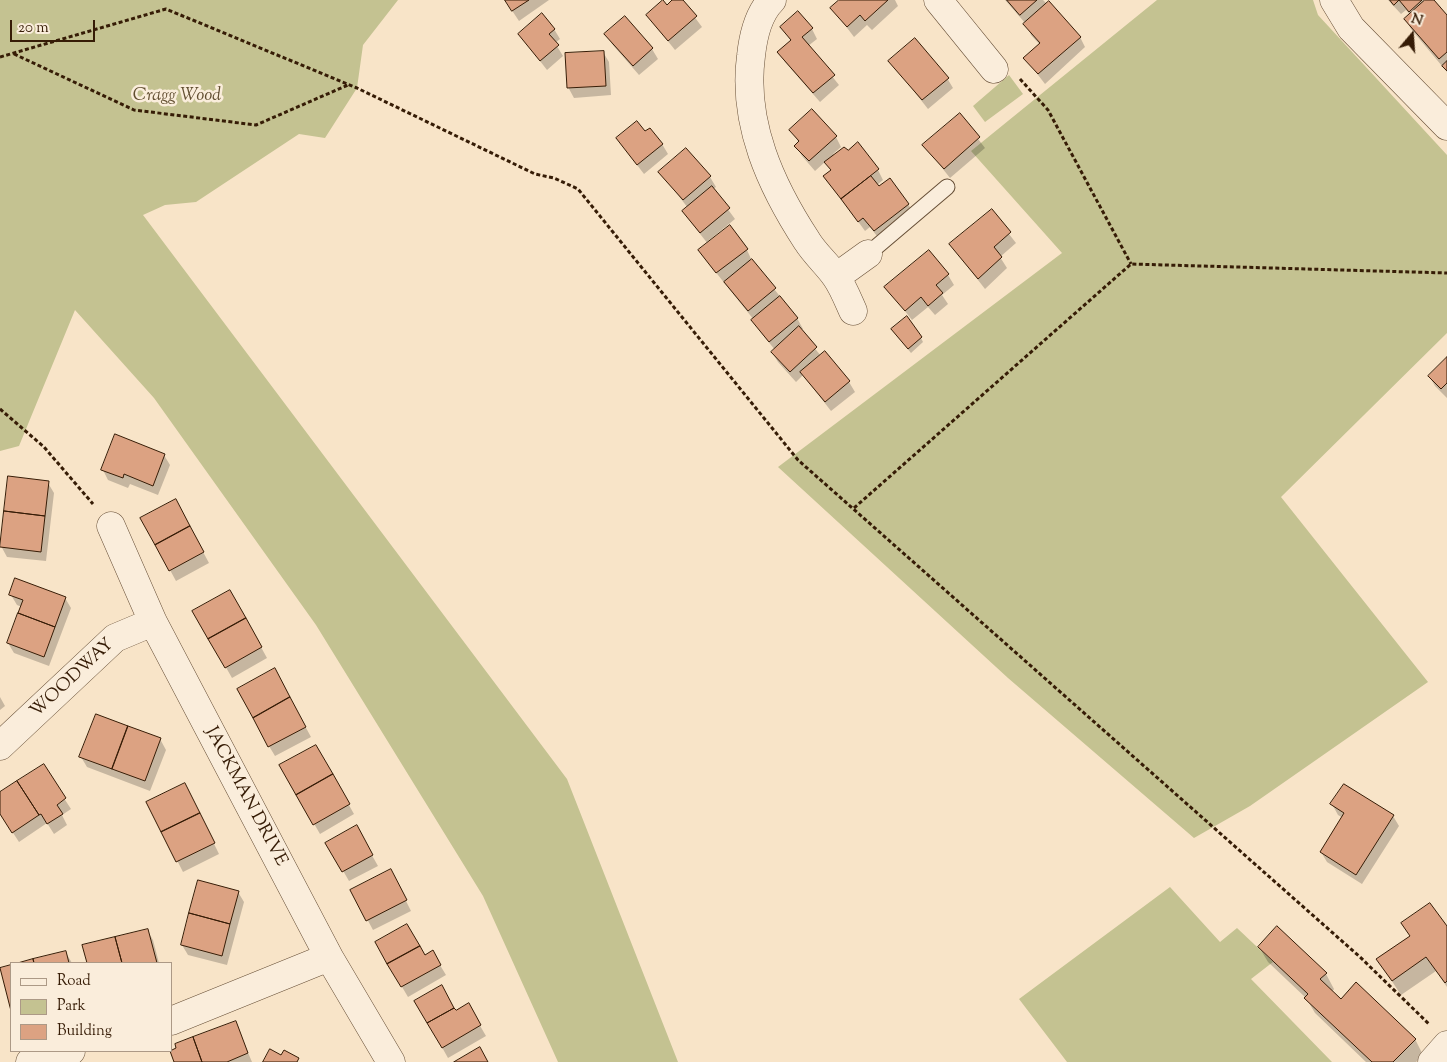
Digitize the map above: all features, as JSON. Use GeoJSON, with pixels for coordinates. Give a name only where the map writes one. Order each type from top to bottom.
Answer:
{"type":"FeatureCollection","features":[{"type":"Feature","properties":{"kind":"street"},"geometry":{"type":"LineString","coordinates":[[938,0],[994,69]]}},
{"type":"Feature","properties":{"kind":"street"},"geometry":{"type":"LineString","coordinates":[[1334,0],[1351,28],[1447,126]]}},
{"type":"Feature","properties":{"kind":"street"},"geometry":{"type":"LineString","coordinates":[[765,1],[752,43],[749,73],[752,118],[777,192],[808,243],[836,277],[853,311]]}},
{"type":"Feature","properties":{"kind":"street"},"geometry":{"type":"LineString","coordinates":[[836,277],[868,254]]}},
{"type":"Feature","properties":{"kind":"street","name":"JACKMAN DRIVE"},"geometry":{"type":"LineString","coordinates":[[111,526],[153,622],[329,957],[391,1062]]}},
{"type":"Feature","properties":{"kind":"street","name":"WOODWAY"},"geometry":{"type":"LineString","coordinates":[[0,746],[115,638],[153,622]]}},
{"type":"Feature","properties":{"kind":"street"},"geometry":{"type":"LineString","coordinates":[[172,1021],[329,957]]}},
{"type":"Feature","properties":{"kind":"street"},"geometry":{"type":"LineString","coordinates":[[1432,1062],[1440,1036]]}},
{"type":"Feature","properties":{"kind":"street"},"geometry":{"type":"LineString","coordinates":[[30,1062],[67,1052]]}},
{"type":"Feature","properties":{"kind":"lane"},"geometry":{"type":"LineString","coordinates":[[868,254],[947,187]]}},
{"type":"Feature","properties":{"kind":"path"},"geometry":{"type":"LineString","coordinates":[[0,57],[166,8],[349,84],[534,174],[554,178],[578,189],[798,460],[1360,957],[1440,1036]]}},
{"type":"Feature","properties":{"kind":"path"},"geometry":{"type":"LineString","coordinates":[[13,53],[134,110],[256,124],[349,84]]}},
{"type":"Feature","properties":{"kind":"path"},"geometry":{"type":"LineString","coordinates":[[1031,91],[1048,110],[1131,264]]}},
{"type":"Feature","properties":{"kind":"path"},"geometry":{"type":"LineString","coordinates":[[854,508],[1131,264],[1447,273]]}},
{"type":"Feature","properties":{"kind":"path"},"geometry":{"type":"LineString","coordinates":[[0,409],[44,447],[111,526]]}},
{"type":"Feature","properties":{"kind":"green space","name":"Cragg Wood"},"geometry":{"type":"Polygon","coordinates":[[[0,0],[398,0],[363,45],[357,88],[325,138],[299,134],[196,202],[165,205],[143,215],[567,779],[678,1062],[558,1062],[483,896],[316,625],[154,398],[75,310],[19,446],[0,451],[0,0]]]}},
{"type":"Feature","properties":{"kind":"green space"},"geometry":{"type":"Polygon","coordinates":[[[1157,0],[1313,0],[1318,15],[1447,155],[1447,333],[1281,497],[1428,682],[1250,806],[1194,838],[1008,678],[778,467],[1062,253],[971,151],[1157,0]]]}},
{"type":"Feature","properties":{"kind":"green space"},"geometry":{"type":"Polygon","coordinates":[[[1009,75],[1023,94],[985,122],[973,106],[1009,75]]]}},
{"type":"Feature","properties":{"kind":"green space"},"geometry":{"type":"Polygon","coordinates":[[[1170,887],[1220,942],[1237,928],[1273,962],[1251,979],[1332,1062],[1067,1062],[1019,999],[1170,887]]]}},
{"type":"Feature","properties":{"kind":"building"},"geometry":{"type":"Polygon","coordinates":[[[505,0],[529,0],[512,11],[505,0]]]}},
{"type":"Feature","properties":{"kind":"building"},"geometry":{"type":"Polygon","coordinates":[[[663,0],[667,5],[672,0],[683,0],[697,16],[668,41],[646,15],[663,0]]]}},
{"type":"Feature","properties":{"kind":"building"},"geometry":{"type":"Polygon","coordinates":[[[839,0],[888,0],[865,21],[860,15],[847,27],[830,8],[839,0]]]}},
{"type":"Feature","properties":{"kind":"building"},"geometry":{"type":"Polygon","coordinates":[[[1007,0],[1037,0],[1020,15],[1007,0]]]}},
{"type":"Feature","properties":{"kind":"building"},"geometry":{"type":"Polygon","coordinates":[[[1390,0],[1399,0],[1394,5],[1390,0]]]}},
{"type":"Feature","properties":{"kind":"building"},"geometry":{"type":"Polygon","coordinates":[[[1399,0],[1422,0],[1409,12],[1399,0]]]}},
{"type":"Feature","properties":{"kind":"building"},"geometry":{"type":"Polygon","coordinates":[[[1425,0],[1434,0],[1447,15],[1447,52],[1439,59],[1404,19],[1425,0]]]}},
{"type":"Feature","properties":{"kind":"building"},"geometry":{"type":"Polygon","coordinates":[[[1049,1],[1081,37],[1038,74],[1023,58],[1040,43],[1023,24],[1049,1]]]}},
{"type":"Feature","properties":{"kind":"building"},"geometry":{"type":"Polygon","coordinates":[[[798,11],[813,28],[802,37],[835,75],[813,93],[777,52],[791,40],[780,27],[798,11]]]}},
{"type":"Feature","properties":{"kind":"building"},"geometry":{"type":"Polygon","coordinates":[[[542,13],[555,29],[549,34],[559,45],[540,61],[518,34],[542,13]]]}},
{"type":"Feature","properties":{"kind":"building"},"geometry":{"type":"Polygon","coordinates":[[[625,16],[653,48],[633,66],[604,34],[625,16]]]}},
{"type":"Feature","properties":{"kind":"building"},"geometry":{"type":"Polygon","coordinates":[[[915,38],[949,78],[922,100],[888,61],[915,38]]]}},
{"type":"Feature","properties":{"kind":"building"},"geometry":{"type":"Polygon","coordinates":[[[604,51],[606,86],[567,88],[565,53],[604,51]]]}},
{"type":"Feature","properties":{"kind":"building"},"geometry":{"type":"Polygon","coordinates":[[[1447,61],[1447,71],[1442,66],[1447,61]]]}},
{"type":"Feature","properties":{"kind":"building"},"geometry":{"type":"Polygon","coordinates":[[[812,109],[837,136],[809,161],[794,146],[799,141],[789,130],[812,109]]]}},
{"type":"Feature","properties":{"kind":"building"},"geometry":{"type":"Polygon","coordinates":[[[960,113],[980,137],[944,169],[922,145],[960,113]]]}},
{"type":"Feature","properties":{"kind":"building"},"geometry":{"type":"Polygon","coordinates":[[[637,121],[645,131],[650,128],[663,144],[637,165],[616,138],[637,121]]]}},
{"type":"Feature","properties":{"kind":"building"},"geometry":{"type":"Polygon","coordinates":[[[858,142],[879,169],[841,199],[823,176],[831,170],[824,162],[844,147],[848,150],[858,142]]]}},
{"type":"Feature","properties":{"kind":"building"},"geometry":{"type":"Polygon","coordinates":[[[686,148],[711,176],[683,200],[658,172],[686,148]]]}},
{"type":"Feature","properties":{"kind":"building"},"geometry":{"type":"Polygon","coordinates":[[[871,176],[879,186],[890,178],[909,204],[874,231],[863,218],[858,222],[841,199],[871,176]]]}},
{"type":"Feature","properties":{"kind":"building"},"geometry":{"type":"Polygon","coordinates":[[[712,186],[730,208],[700,233],[682,211],[712,186]]]}},
{"type":"Feature","properties":{"kind":"building"},"geometry":{"type":"Polygon","coordinates":[[[992,209],[1011,232],[994,247],[1002,257],[978,279],[949,244],[992,209]]]}},
{"type":"Feature","properties":{"kind":"building"},"geometry":{"type":"Polygon","coordinates":[[[730,225],[748,249],[716,273],[698,250],[730,225]]]}},
{"type":"Feature","properties":{"kind":"building"},"geometry":{"type":"Polygon","coordinates":[[[929,250],[949,274],[936,285],[943,293],[928,306],[921,297],[905,311],[884,287],[929,250]]]}},
{"type":"Feature","properties":{"kind":"building"},"geometry":{"type":"Polygon","coordinates":[[[752,259],[776,288],[748,311],[724,282],[752,259]]]}},
{"type":"Feature","properties":{"kind":"building"},"geometry":{"type":"Polygon","coordinates":[[[780,296],[798,318],[769,342],[751,320],[780,296]]]}},
{"type":"Feature","properties":{"kind":"building"},"geometry":{"type":"Polygon","coordinates":[[[907,316],[922,337],[908,349],[891,329],[907,316]]]}},
{"type":"Feature","properties":{"kind":"building"},"geometry":{"type":"Polygon","coordinates":[[[799,326],[817,347],[790,372],[771,352],[799,326]]]}},
{"type":"Feature","properties":{"kind":"building"},"geometry":{"type":"Polygon","coordinates":[[[825,351],[850,381],[825,402],[800,372],[825,351]]]}},
{"type":"Feature","properties":{"kind":"building"},"geometry":{"type":"Polygon","coordinates":[[[1447,357],[1447,383],[1441,389],[1428,376],[1447,357]]]}},
{"type":"Feature","properties":{"kind":"building"},"geometry":{"type":"Polygon","coordinates":[[[115,434],[165,454],[153,486],[124,474],[123,478],[101,470],[115,434]]]}},
{"type":"Feature","properties":{"kind":"building"},"geometry":{"type":"Polygon","coordinates":[[[8,476],[49,481],[45,516],[4,511],[8,476]]]}},
{"type":"Feature","properties":{"kind":"building"},"geometry":{"type":"Polygon","coordinates":[[[176,499],[190,526],[155,545],[140,518],[176,499]]]}},
{"type":"Feature","properties":{"kind":"building"},"geometry":{"type":"Polygon","coordinates":[[[4,511],[45,516],[41,552],[0,547],[4,511]]]}},
{"type":"Feature","properties":{"kind":"building"},"geometry":{"type":"Polygon","coordinates":[[[190,526],[204,552],[169,571],[155,545],[190,526]]]}},
{"type":"Feature","properties":{"kind":"building"},"geometry":{"type":"Polygon","coordinates":[[[15,578],[66,597],[55,627],[18,613],[23,600],[9,595],[15,578]]]}},
{"type":"Feature","properties":{"kind":"building"},"geometry":{"type":"Polygon","coordinates":[[[230,590],[246,618],[208,639],[192,611],[230,590]]]}},
{"type":"Feature","properties":{"kind":"building"},"geometry":{"type":"Polygon","coordinates":[[[18,613],[55,627],[44,657],[7,643],[18,613]]]}},
{"type":"Feature","properties":{"kind":"building"},"geometry":{"type":"Polygon","coordinates":[[[246,618],[262,647],[225,668],[208,639],[246,618]]]}},
{"type":"Feature","properties":{"kind":"building"},"geometry":{"type":"Polygon","coordinates":[[[275,668],[290,697],[253,718],[237,689],[275,668]]]}},
{"type":"Feature","properties":{"kind":"building"},"geometry":{"type":"Polygon","coordinates":[[[290,697],[306,727],[268,747],[253,718],[290,697]]]}},
{"type":"Feature","properties":{"kind":"building"},"geometry":{"type":"Polygon","coordinates":[[[96,714],[128,726],[112,769],[79,757],[96,714]]]}},
{"type":"Feature","properties":{"kind":"building"},"geometry":{"type":"Polygon","coordinates":[[[128,726],[161,738],[145,781],[112,769],[128,726]]]}},
{"type":"Feature","properties":{"kind":"building"},"geometry":{"type":"Polygon","coordinates":[[[316,745],[333,774],[296,795],[279,765],[316,745]]]}},
{"type":"Feature","properties":{"kind":"building"},"geometry":{"type":"Polygon","coordinates":[[[44,764],[66,798],[57,805],[63,814],[47,824],[17,781],[44,764]]]}},
{"type":"Feature","properties":{"kind":"building"},"geometry":{"type":"Polygon","coordinates":[[[333,774],[350,804],[313,825],[296,795],[333,774]]]}},
{"type":"Feature","properties":{"kind":"building"},"geometry":{"type":"Polygon","coordinates":[[[17,781],[39,815],[12,833],[0,814],[0,792],[17,781]]]}},
{"type":"Feature","properties":{"kind":"building"},"geometry":{"type":"Polygon","coordinates":[[[185,783],[200,813],[161,832],[146,802],[185,783]]]}},
{"type":"Feature","properties":{"kind":"building"},"geometry":{"type":"Polygon","coordinates":[[[1344,784],[1394,815],[1356,875],[1320,852],[1344,813],[1330,804],[1344,784]]]}},
{"type":"Feature","properties":{"kind":"building"},"geometry":{"type":"Polygon","coordinates":[[[200,813],[215,843],[176,862],[161,832],[200,813]]]}},
{"type":"Feature","properties":{"kind":"building"},"geometry":{"type":"Polygon","coordinates":[[[357,825],[373,855],[342,872],[325,843],[357,825]]]}},
{"type":"Feature","properties":{"kind":"building"},"geometry":{"type":"Polygon","coordinates":[[[391,869],[407,900],[366,921],[350,890],[391,869]]]}},
{"type":"Feature","properties":{"kind":"building"},"geometry":{"type":"Polygon","coordinates":[[[198,880],[239,891],[230,924],[189,913],[198,880]]]}},
{"type":"Feature","properties":{"kind":"building"},"geometry":{"type":"Polygon","coordinates":[[[1430,903],[1447,926],[1447,981],[1445,983],[1426,957],[1392,981],[1376,959],[1410,936],[1401,923],[1430,903]]]}},
{"type":"Feature","properties":{"kind":"building"},"geometry":{"type":"Polygon","coordinates":[[[189,913],[230,924],[222,956],[181,945],[189,913]]]}},
{"type":"Feature","properties":{"kind":"building"},"geometry":{"type":"Polygon","coordinates":[[[407,924],[420,946],[387,964],[375,942],[407,924]]]}},
{"type":"Feature","properties":{"kind":"building"},"geometry":{"type":"Polygon","coordinates":[[[1277,926],[1327,973],[1320,979],[1341,999],[1356,982],[1416,1039],[1393,1062],[1372,1062],[1304,998],[1308,994],[1258,947],[1277,926]]]}},
{"type":"Feature","properties":{"kind":"building"},"geometry":{"type":"Polygon","coordinates":[[[148,929],[157,962],[122,962],[115,937],[148,929]]]}},
{"type":"Feature","properties":{"kind":"building"},"geometry":{"type":"Polygon","coordinates":[[[115,937],[122,962],[87,962],[82,945],[115,937]]]}},
{"type":"Feature","properties":{"kind":"building"},"geometry":{"type":"Polygon","coordinates":[[[420,946],[425,955],[433,950],[441,965],[401,987],[387,964],[420,946]]]}},
{"type":"Feature","properties":{"kind":"building"},"geometry":{"type":"Polygon","coordinates":[[[66,951],[69,962],[34,962],[33,959],[66,951]]]}},
{"type":"Feature","properties":{"kind":"building"},"geometry":{"type":"Polygon","coordinates":[[[33,959],[34,962],[22,962],[33,959]]]}},
{"type":"Feature","properties":{"kind":"building"},"geometry":{"type":"Polygon","coordinates":[[[10,965],[10,1007],[0,968],[10,965]]]}},
{"type":"Feature","properties":{"kind":"building"},"geometry":{"type":"Polygon","coordinates":[[[442,985],[454,1008],[427,1023],[414,1001],[442,985]]]}},
{"type":"Feature","properties":{"kind":"building"},"geometry":{"type":"Polygon","coordinates":[[[469,1003],[481,1025],[442,1048],[427,1023],[454,1008],[456,1010],[469,1003]]]}},
{"type":"Feature","properties":{"kind":"building"},"geometry":{"type":"Polygon","coordinates":[[[236,1021],[248,1053],[227,1062],[202,1062],[193,1037],[236,1021]]]}},
{"type":"Feature","properties":{"kind":"building"},"geometry":{"type":"Polygon","coordinates":[[[193,1037],[202,1062],[174,1062],[170,1052],[176,1048],[175,1044],[193,1037]]]}},
{"type":"Feature","properties":{"kind":"building"},"geometry":{"type":"Polygon","coordinates":[[[480,1047],[488,1062],[454,1062],[480,1047]]]}},
{"type":"Feature","properties":{"kind":"building"},"geometry":{"type":"Polygon","coordinates":[[[270,1049],[281,1055],[284,1050],[299,1058],[297,1062],[263,1062],[270,1049]]]}}]}
